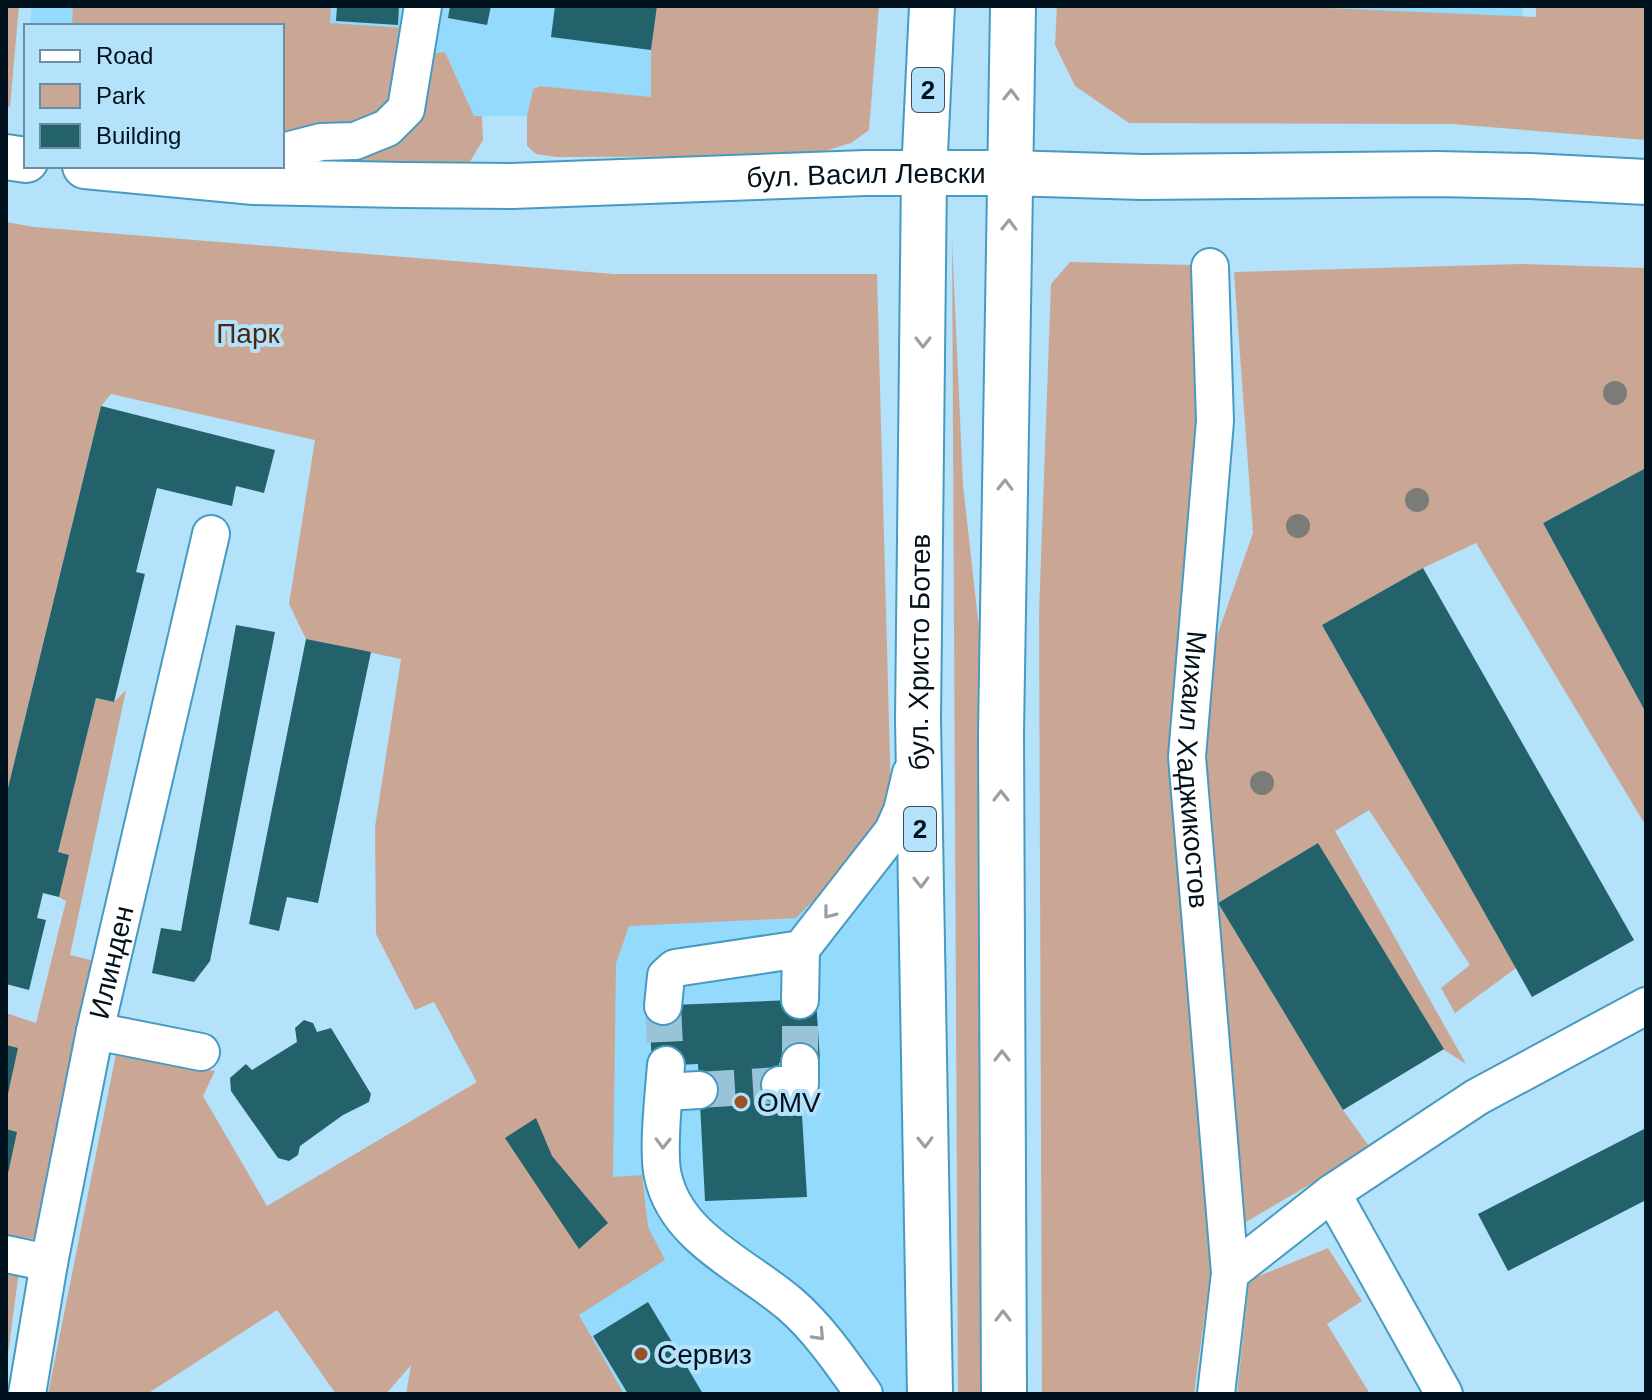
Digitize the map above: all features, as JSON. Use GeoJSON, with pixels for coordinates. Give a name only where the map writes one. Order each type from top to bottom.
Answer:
{"type":"FeatureCollection","features":[{"type":"Feature","properties":{"kind":"main road","name":"бул. Христо Ботев"},"geometry":{"type":"LineString","coordinates":[[930,1394],[918,720],[924,174],[932,6]]}},
{"type":"Feature","properties":{"kind":"main road"},"geometry":{"type":"LineString","coordinates":[[1004,1394],[1001,733],[1013,6]]}},
{"type":"Feature","properties":{"kind":"main road","name":"бул. Васил Левски"},"geometry":{"type":"LineString","coordinates":[[269,168],[512,186],[866,173],[1142,177],[1468,174],[1646,182]]}},
{"type":"Feature","properties":{"kind":"street"},"geometry":{"type":"LineString","coordinates":[[284,153],[321,142],[355,141],[387,128],[406,109],[423,6]]}},
{"type":"Feature","properties":{"kind":"street","name":"Михаил Хаджикостов"},"geometry":{"type":"LineString","coordinates":[[1210,267],[1215,421],[1187,757],[1230,1273],[1216,1394]]}},
{"type":"Feature","properties":{"kind":"street","name":"Илинден"},"geometry":{"type":"LineString","coordinates":[[27,1394],[49,1263],[95,1031],[211,534]]}},
{"type":"Feature","properties":{"kind":"street"},"geometry":{"type":"LineString","coordinates":[[800,1000],[801,949],[893,831],[908,790],[918,720]]}},
{"type":"Feature","properties":{"kind":"street"},"geometry":{"type":"LineString","coordinates":[[663,1006],[666,976],[675,968],[801,949]]}},
{"type":"Feature","properties":{"kind":"street"},"geometry":{"type":"LineString","coordinates":[[1230,1273],[1332,1193],[1477,1097],[1646,1006]]}},
{"type":"Feature","properties":{"kind":"street"},"geometry":{"type":"LineString","coordinates":[[95,1031],[201,1052]]}},
{"type":"Feature","properties":{"kind":"street"},"geometry":{"type":"LineString","coordinates":[[677,1082],[662,1174],[671,1199],[693,1230],[791,1305],[837,1355],[864,1394]]}},
{"type":"Feature","properties":{"kind":"street"},"geometry":{"type":"LineString","coordinates":[[1332,1193],[1444,1394]]}},
{"type":"Feature","properties":{"kind":"street"},"geometry":{"type":"LineString","coordinates":[[6,1254],[49,1263]]}},
{"type":"Feature","properties":{"kind":"shaded area"},"geometry":{"type":"Polygon","coordinates":[[[32,6],[657,6],[651,51],[651,98],[540,86],[533,89],[527,116],[474,116],[446,54],[440,130],[284,27],[284,24],[30,24],[32,6]]]}},
{"type":"Feature","properties":{"kind":"shaded area"},"geometry":{"type":"Polygon","coordinates":[[[1255,6],[1523,6],[1522,47],[1255,6]]]}},
{"type":"Feature","properties":{"kind":"shaded area"},"geometry":{"type":"Polygon","coordinates":[[[918,720],[930,1394],[624,1394],[579,1315],[599,1302],[453,1038],[553,1002],[556,956],[891,798],[918,720]]]}},
{"type":"Feature","properties":{"kind":"green space"},"geometry":{"type":"Polygon","coordinates":[[[6,6],[19,6],[10,107],[6,106],[6,6]]]}},
{"type":"Feature","properties":{"kind":"green space"},"geometry":{"type":"Polygon","coordinates":[[[73,6],[331,6],[330,23],[404,28],[399,58],[445,52],[474,116],[482,116],[483,140],[459,180],[284,166],[284,24],[72,24],[73,6]]]}},
{"type":"Feature","properties":{"kind":"green space"},"geometry":{"type":"Polygon","coordinates":[[[657,6],[879,6],[869,130],[851,143],[808,156],[557,157],[536,154],[527,146],[527,116],[533,89],[540,86],[651,97],[651,50],[657,6]]]}},
{"type":"Feature","properties":{"kind":"green space"},"geometry":{"type":"Polygon","coordinates":[[[1057,6],[1279,6],[1536,17],[1536,6],[1646,6],[1646,140],[1452,124],[1129,123],[1075,86],[1055,45],[1057,6]]]}},
{"type":"Feature","properties":{"kind":"green space","name":"Парк"},"geometry":{"type":"Polygon","coordinates":[[[6,222],[34,227],[614,274],[877,274],[891,798],[866,847],[796,918],[629,926],[616,963],[613,1177],[642,1175],[648,1227],[665,1260],[579,1315],[624,1394],[406,1394],[411,1365],[386,1394],[336,1394],[277,1310],[147,1394],[48,1394],[116,1054],[215,1071],[203,1096],[267,1206],[477,1082],[434,1002],[415,1010],[376,934],[375,827],[401,659],[306,639],[289,604],[315,440],[111,394],[101,406],[6,796],[6,222]]]}},
{"type":"Feature","properties":{"kind":"green space"},"geometry":{"type":"Polygon","coordinates":[[[952,239],[963,485],[981,646],[983,1394],[958,1394],[952,239]]]}},
{"type":"Feature","properties":{"kind":"green space"},"geometry":{"type":"Polygon","coordinates":[[[1070,262],[1191,265],[1203,439],[1172,709],[1212,1261],[1194,1394],[1042,1394],[1039,613],[1051,284],[1070,262]]]}},
{"type":"Feature","properties":{"kind":"green space"},"geometry":{"type":"Polygon","coordinates":[[[1522,264],[1646,268],[1646,468],[1543,523],[1646,713],[1646,826],[1476,543],[1423,568],[1322,625],[1516,968],[1455,1013],[1441,988],[1470,965],[1369,810],[1335,831],[1466,1064],[1443,1049],[1318,843],[1218,903],[1343,1110],[1371,1149],[1244,1223],[1203,774],[1217,636],[1253,533],[1234,272],[1522,264]]]}},
{"type":"Feature","properties":{"kind":"green space"},"geometry":{"type":"Polygon","coordinates":[[[126,690],[70,955],[111,965],[53,1241],[6,1235],[6,1013],[36,1023],[66,901],[59,897],[58,852],[96,698],[114,702],[126,690]]]}},
{"type":"Feature","properties":{"kind":"green space"},"geometry":{"type":"Polygon","coordinates":[[[1328,1248],[1362,1301],[1327,1324],[1370,1394],[1237,1394],[1249,1280],[1328,1248]]]}},
{"type":"Feature","properties":{"kind":"green space"},"geometry":{"type":"Polygon","coordinates":[[[6,1254],[21,1257],[6,1368],[6,1254]]]}},
{"type":"Feature","properties":{"kind":"building"},"geometry":{"type":"Polygon","coordinates":[[[337,6],[399,6],[398,25],[336,21],[337,6]]]}},
{"type":"Feature","properties":{"kind":"building"},"geometry":{"type":"Polygon","coordinates":[[[450,6],[491,6],[487,25],[448,18],[450,6]]]}},
{"type":"Feature","properties":{"kind":"building"},"geometry":{"type":"Polygon","coordinates":[[[555,6],[657,6],[651,50],[551,37],[555,6]]]}},
{"type":"Feature","properties":{"kind":"building"},"geometry":{"type":"Polygon","coordinates":[[[101,406],[275,450],[264,493],[236,486],[232,506],[157,488],[136,572],[145,574],[114,702],[96,698],[58,852],[69,855],[59,897],[43,893],[37,918],[46,920],[29,990],[6,984],[6,796],[101,406]]]}},
{"type":"Feature","properties":{"kind":"building"},"geometry":{"type":"Polygon","coordinates":[[[1646,468],[1646,713],[1543,523],[1646,468]]]}},
{"type":"Feature","properties":{"kind":"building"},"geometry":{"type":"Polygon","coordinates":[[[1423,568],[1634,940],[1532,997],[1322,625],[1423,568]]]}},
{"type":"Feature","properties":{"kind":"building"},"geometry":{"type":"Polygon","coordinates":[[[236,625],[275,632],[210,961],[194,982],[152,973],[161,928],[181,931],[236,625]]]}},
{"type":"Feature","properties":{"kind":"building"},"geometry":{"type":"Polygon","coordinates":[[[306,639],[371,652],[318,903],[287,897],[279,931],[249,924],[306,639]]]}},
{"type":"Feature","properties":{"kind":"building"},"geometry":{"type":"Polygon","coordinates":[[[1318,843],[1444,1049],[1343,1110],[1218,903],[1318,843]]]}},
{"type":"Feature","properties":{"kind":"building","name":"OMV"},"geometry":{"type":"Polygon","coordinates":[[[816,999],[820,1061],[779,1063],[782,1116],[802,1115],[807,1197],[705,1201],[698,1064],[652,1066],[649,1006],[816,999]]]}},
{"type":"Feature","properties":{"kind":"building"},"geometry":{"type":"Polygon","coordinates":[[[304,1020],[313,1023],[317,1032],[331,1028],[371,1094],[369,1102],[343,1115],[300,1146],[298,1155],[289,1161],[278,1158],[231,1091],[230,1078],[246,1064],[252,1070],[297,1042],[295,1028],[304,1020]]]}},
{"type":"Feature","properties":{"kind":"building"},"geometry":{"type":"Polygon","coordinates":[[[6,1045],[18,1048],[7,1098],[6,1098],[6,1045]]]}},
{"type":"Feature","properties":{"kind":"building"},"geometry":{"type":"Polygon","coordinates":[[[536,1118],[552,1156],[608,1223],[579,1249],[505,1138],[536,1118]]]}},
{"type":"Feature","properties":{"kind":"building"},"geometry":{"type":"Polygon","coordinates":[[[1646,1128],[1646,1200],[1508,1271],[1478,1214],[1646,1128]]]}},
{"type":"Feature","properties":{"kind":"building"},"geometry":{"type":"Polygon","coordinates":[[[6,1129],[17,1132],[7,1178],[6,1178],[6,1129]]]}},
{"type":"Feature","properties":{"kind":"building","name":"Сервиз"},"geometry":{"type":"Polygon","coordinates":[[[648,1302],[703,1394],[628,1394],[593,1336],[648,1302]]]}},
{"type":"Feature","properties":{"kind":"tunnel"},"geometry":{"type":"LineString","coordinates":[[800,1000],[800,1062]]}},
{"type":"Feature","properties":{"kind":"tunnel"},"geometry":{"type":"LineString","coordinates":[[663,1006],[666,1065]]}},
{"type":"Feature","properties":{"kind":"tunnel"},"geometry":{"type":"LineString","coordinates":[[699,1090],[780,1085]]}},
{"type":"Feature","properties":{"kind":"place","name":"OMV"},"geometry":{"type":"Point","coordinates":[741,1102]}},
{"type":"Feature","properties":{"kind":"place","name":"Сервиз"},"geometry":{"type":"Point","coordinates":[641,1354]}}]}
